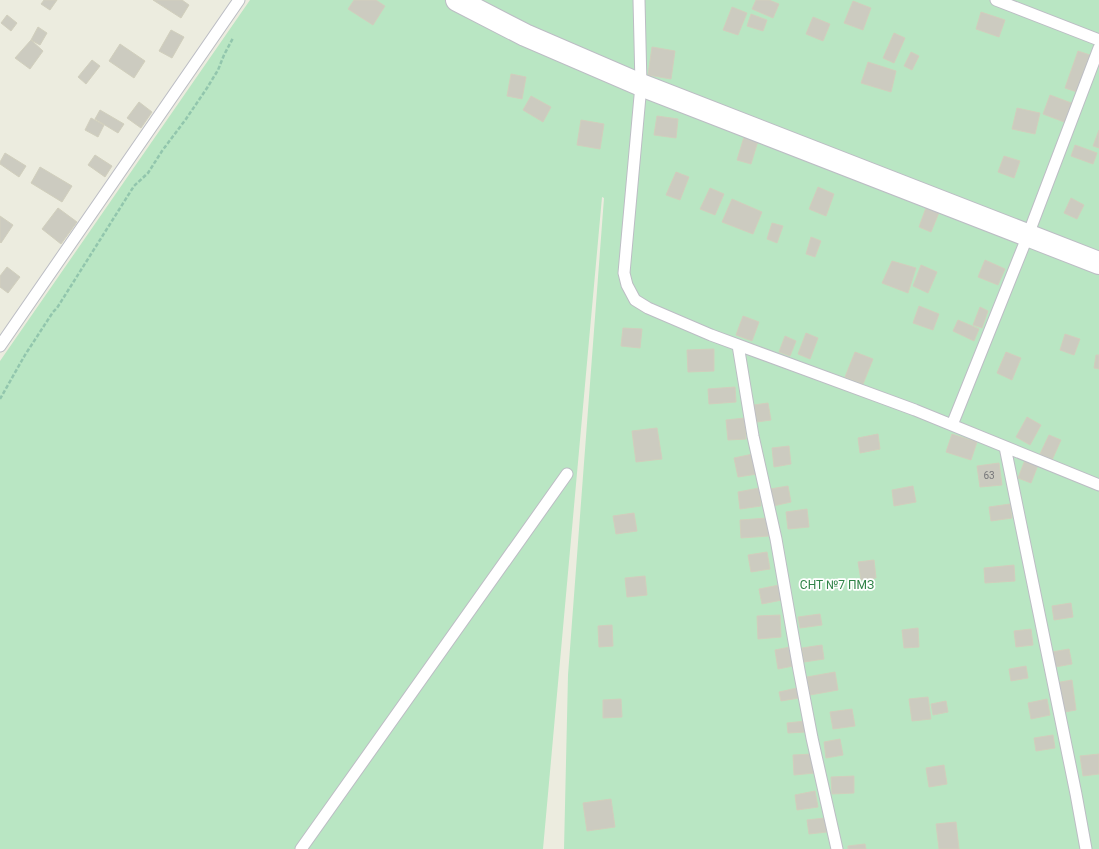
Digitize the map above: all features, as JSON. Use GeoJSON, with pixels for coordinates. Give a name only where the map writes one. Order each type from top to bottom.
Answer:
{"type":"FeatureCollection","features":[{"type":"Feature","properties":{"kind":"street"},"geometry":{"type":"LineString","coordinates":[[456,0],[525,35],[641,85],[1099,264]]}},
{"type":"Feature","properties":{"kind":"lane"},"geometry":{"type":"LineString","coordinates":[[0,346],[239,0]]}},
{"type":"Feature","properties":{"kind":"lane"},"geometry":{"type":"LineString","coordinates":[[639,0],[641,85],[624,274],[627,285],[635,300],[648,308],[711,336],[907,407],[1099,485]]}},
{"type":"Feature","properties":{"kind":"lane"},"geometry":{"type":"LineString","coordinates":[[996,0],[1099,40]]}},
{"type":"Feature","properties":{"kind":"lane"},"geometry":{"type":"LineString","coordinates":[[952,425],[1028,235],[1099,48]]}},
{"type":"Feature","properties":{"kind":"lane"},"geometry":{"type":"LineString","coordinates":[[738,345],[753,436],[776,539],[812,738],[837,849]]}},
{"type":"Feature","properties":{"kind":"lane"},"geometry":{"type":"LineString","coordinates":[[1005,447],[1086,849]]}},
{"type":"Feature","properties":{"kind":"lane"},"geometry":{"type":"LineString","coordinates":[[301,849],[568,474]]}},
{"type":"Feature","properties":{"kind":"path"},"geometry":{"type":"LineString","coordinates":[[0,399],[53,312],[58,308],[134,186],[148,172],[207,88],[218,70],[234,36]]}},
{"type":"Feature","properties":{"kind":"green space","name":"СНТ №7 ПМЗ"},"geometry":{"type":"Polygon","coordinates":[[[250,0],[1099,0],[1099,849],[564,849],[568,675],[604,198],[602,197],[543,849],[0,849],[0,361],[250,0]]]}},
{"type":"Feature","properties":{"kind":"building"},"geometry":{"type":"Polygon","coordinates":[[[44,0],[57,0],[50,10],[41,4],[44,0]]]}},
{"type":"Feature","properties":{"kind":"building"},"geometry":{"type":"Polygon","coordinates":[[[153,0],[182,0],[189,5],[181,18],[153,0]]]}},
{"type":"Feature","properties":{"kind":"building"},"geometry":{"type":"Polygon","coordinates":[[[354,0],[376,0],[385,6],[373,25],[348,9],[354,0]]]}},
{"type":"Feature","properties":{"kind":"building"},"geometry":{"type":"Polygon","coordinates":[[[756,0],[769,0],[779,4],[773,18],[752,9],[756,0]]]}},
{"type":"Feature","properties":{"kind":"building"},"geometry":{"type":"Polygon","coordinates":[[[853,1],[871,8],[863,30],[844,23],[853,1]]]}},
{"type":"Feature","properties":{"kind":"building"},"geometry":{"type":"Polygon","coordinates":[[[732,7],[747,13],[738,35],[723,30],[732,7]]]}},
{"type":"Feature","properties":{"kind":"building"},"geometry":{"type":"Polygon","coordinates":[[[981,12],[1005,20],[999,37],[976,29],[981,12]]]}},
{"type":"Feature","properties":{"kind":"building"},"geometry":{"type":"Polygon","coordinates":[[[751,14],[767,20],[763,31],[747,26],[751,14]]]}},
{"type":"Feature","properties":{"kind":"building"},"geometry":{"type":"Polygon","coordinates":[[[7,15],[17,23],[11,31],[1,23],[7,15]]]}},
{"type":"Feature","properties":{"kind":"building"},"geometry":{"type":"Polygon","coordinates":[[[813,17],[830,24],[823,41],[806,34],[813,17]]]}},
{"type":"Feature","properties":{"kind":"building"},"geometry":{"type":"Polygon","coordinates":[[[38,27],[47,33],[40,45],[31,40],[38,27]]]}},
{"type":"Feature","properties":{"kind":"building"},"geometry":{"type":"Polygon","coordinates":[[[171,30],[184,37],[172,58],[159,51],[171,30]]]}},
{"type":"Feature","properties":{"kind":"building"},"geometry":{"type":"Polygon","coordinates":[[[894,33],[905,38],[894,63],[883,58],[894,33]]]}},
{"type":"Feature","properties":{"kind":"building"},"geometry":{"type":"Polygon","coordinates":[[[31,40],[43,51],[30,69],[15,58],[31,40]]]}},
{"type":"Feature","properties":{"kind":"building"},"geometry":{"type":"Polygon","coordinates":[[[120,44],[145,61],[134,78],[109,61],[120,44]]]}},
{"type":"Feature","properties":{"kind":"building"},"geometry":{"type":"Polygon","coordinates":[[[652,47],[675,51],[671,79],[648,75],[652,47]]]}},
{"type":"Feature","properties":{"kind":"building"},"geometry":{"type":"Polygon","coordinates":[[[1078,51],[1093,56],[1080,93],[1065,88],[1078,51]]]}},
{"type":"Feature","properties":{"kind":"building"},"geometry":{"type":"Polygon","coordinates":[[[911,52],[919,56],[912,70],[904,66],[911,52]]]}},
{"type":"Feature","properties":{"kind":"building"},"geometry":{"type":"Polygon","coordinates":[[[92,60],[100,66],[86,84],[78,77],[92,60]]]}},
{"type":"Feature","properties":{"kind":"building"},"geometry":{"type":"Polygon","coordinates":[[[868,62],[896,71],[891,92],[861,83],[868,62]]]}},
{"type":"Feature","properties":{"kind":"building"},"geometry":{"type":"Polygon","coordinates":[[[511,74],[526,77],[522,99],[507,96],[511,74]]]}},
{"type":"Feature","properties":{"kind":"building"},"geometry":{"type":"Polygon","coordinates":[[[1050,95],[1074,104],[1067,123],[1043,114],[1050,95]]]}},
{"type":"Feature","properties":{"kind":"building"},"geometry":{"type":"Polygon","coordinates":[[[531,96],[551,107],[543,122],[523,110],[531,96]]]}},
{"type":"Feature","properties":{"kind":"building"},"geometry":{"type":"Polygon","coordinates":[[[139,102],[152,112],[141,128],[127,118],[139,102]]]}},
{"type":"Feature","properties":{"kind":"building"},"geometry":{"type":"Polygon","coordinates":[[[1017,108],[1040,113],[1035,134],[1012,129],[1017,108]]]}},
{"type":"Feature","properties":{"kind":"building"},"geometry":{"type":"Polygon","coordinates":[[[100,110],[124,124],[118,133],[95,119],[100,110]]]}},
{"type":"Feature","properties":{"kind":"building"},"geometry":{"type":"Polygon","coordinates":[[[657,116],[678,119],[676,138],[654,135],[657,116]]]}},
{"type":"Feature","properties":{"kind":"building"},"geometry":{"type":"Polygon","coordinates":[[[91,118],[104,125],[98,137],[85,130],[91,118]]]}},
{"type":"Feature","properties":{"kind":"building"},"geometry":{"type":"Polygon","coordinates":[[[581,120],[604,124],[600,149],[577,145],[581,120]]]}},
{"type":"Feature","properties":{"kind":"building"},"geometry":{"type":"Polygon","coordinates":[[[1099,130],[1099,148],[1093,146],[1099,130]]]}},
{"type":"Feature","properties":{"kind":"building"},"geometry":{"type":"Polygon","coordinates":[[[744,137],[758,141],[751,164],[737,160],[744,137]]]}},
{"type":"Feature","properties":{"kind":"building"},"geometry":{"type":"Polygon","coordinates":[[[1075,145],[1097,153],[1093,164],[1071,156],[1075,145]]]}},
{"type":"Feature","properties":{"kind":"building"},"geometry":{"type":"Polygon","coordinates":[[[5,153],[26,166],[19,177],[0,164],[5,153]]]}},
{"type":"Feature","properties":{"kind":"building"},"geometry":{"type":"Polygon","coordinates":[[[95,155],[112,166],[105,177],[88,165],[95,155]]]}},
{"type":"Feature","properties":{"kind":"building"},"geometry":{"type":"Polygon","coordinates":[[[1004,156],[1020,161],[1014,178],[998,172],[1004,156]]]}},
{"type":"Feature","properties":{"kind":"building"},"geometry":{"type":"Polygon","coordinates":[[[40,167],[72,186],[62,202],[31,183],[40,167]]]}},
{"type":"Feature","properties":{"kind":"building"},"geometry":{"type":"Polygon","coordinates":[[[676,172],[689,177],[680,200],[666,195],[676,172]]]}},
{"type":"Feature","properties":{"kind":"building"},"geometry":{"type":"Polygon","coordinates":[[[818,187],[834,194],[826,216],[809,209],[818,187]]]}},
{"type":"Feature","properties":{"kind":"building"},"geometry":{"type":"Polygon","coordinates":[[[710,188],[724,194],[715,215],[700,209],[710,188]]]}},
{"type":"Feature","properties":{"kind":"building"},"geometry":{"type":"Polygon","coordinates":[[[1071,198],[1084,205],[1077,219],[1064,213],[1071,198]]]}},
{"type":"Feature","properties":{"kind":"building"},"geometry":{"type":"Polygon","coordinates":[[[732,199],[762,212],[753,234],[722,222],[732,199]]]}},
{"type":"Feature","properties":{"kind":"building"},"geometry":{"type":"Polygon","coordinates":[[[927,205],[940,210],[931,232],[919,227],[927,205]]]}},
{"type":"Feature","properties":{"kind":"building"},"geometry":{"type":"Polygon","coordinates":[[[58,208],[77,222],[61,244],[42,229],[58,208]]]}},
{"type":"Feature","properties":{"kind":"building"},"geometry":{"type":"Polygon","coordinates":[[[0,216],[13,225],[1,243],[0,242],[0,216]]]}},
{"type":"Feature","properties":{"kind":"building"},"geometry":{"type":"Polygon","coordinates":[[[772,223],[783,226],[777,243],[767,239],[772,223]]]}},
{"type":"Feature","properties":{"kind":"building"},"geometry":{"type":"Polygon","coordinates":[[[811,237],[821,241],[815,257],[806,254],[811,237]]]}},
{"type":"Feature","properties":{"kind":"building"},"geometry":{"type":"Polygon","coordinates":[[[985,260],[1005,269],[998,285],[978,277],[985,260]]]}},
{"type":"Feature","properties":{"kind":"building"},"geometry":{"type":"Polygon","coordinates":[[[892,261],[916,268],[908,293],[882,283],[892,261]]]}},
{"type":"Feature","properties":{"kind":"building"},"geometry":{"type":"Polygon","coordinates":[[[921,265],[937,272],[928,293],[913,286],[921,265]]]}},
{"type":"Feature","properties":{"kind":"building"},"geometry":{"type":"Polygon","coordinates":[[[7,267],[20,277],[8,293],[0,287],[0,276],[7,267]]]}},
{"type":"Feature","properties":{"kind":"building"},"geometry":{"type":"Polygon","coordinates":[[[919,306],[939,314],[933,330],[913,323],[919,306]]]}},
{"type":"Feature","properties":{"kind":"building"},"geometry":{"type":"Polygon","coordinates":[[[980,307],[988,311],[982,328],[973,325],[980,307]]]}},
{"type":"Feature","properties":{"kind":"building"},"geometry":{"type":"Polygon","coordinates":[[[743,316],[759,322],[752,341],[736,335],[743,316]]]}},
{"type":"Feature","properties":{"kind":"building"},"geometry":{"type":"Polygon","coordinates":[[[958,320],[979,329],[974,341],[953,331],[958,320]]]}},
{"type":"Feature","properties":{"kind":"building"},"geometry":{"type":"Polygon","coordinates":[[[623,328],[642,329],[640,348],[621,346],[623,328]]]}},
{"type":"Feature","properties":{"kind":"building"},"geometry":{"type":"Polygon","coordinates":[[[806,333],[818,338],[810,359],[798,354],[806,333]]]}},
{"type":"Feature","properties":{"kind":"building"},"geometry":{"type":"Polygon","coordinates":[[[1065,334],[1080,339],[1074,355],[1060,350],[1065,334]]]}},
{"type":"Feature","properties":{"kind":"building"},"geometry":{"type":"Polygon","coordinates":[[[785,336],[796,341],[790,356],[779,352],[785,336]]]}},
{"type":"Feature","properties":{"kind":"building"},"geometry":{"type":"Polygon","coordinates":[[[714,349],[714,371],[688,372],[687,350],[714,349]]]}},
{"type":"Feature","properties":{"kind":"building"},"geometry":{"type":"Polygon","coordinates":[[[855,352],[873,359],[863,384],[845,377],[855,352]]]}},
{"type":"Feature","properties":{"kind":"building"},"geometry":{"type":"Polygon","coordinates":[[[1006,352],[1021,358],[1012,380],[997,373],[1006,352]]]}},
{"type":"Feature","properties":{"kind":"building"},"geometry":{"type":"Polygon","coordinates":[[[1096,355],[1099,355],[1099,369],[1094,368],[1096,355]]]}},
{"type":"Feature","properties":{"kind":"building"},"geometry":{"type":"Polygon","coordinates":[[[735,387],[736,402],[709,404],[708,389],[735,387]]]}},
{"type":"Feature","properties":{"kind":"building"},"geometry":{"type":"Polygon","coordinates":[[[768,403],[771,420],[757,422],[754,405],[768,403]]]}},
{"type":"Feature","properties":{"kind":"building"},"geometry":{"type":"Polygon","coordinates":[[[1027,417],[1041,425],[1030,445],[1016,437],[1027,417]]]}},
{"type":"Feature","properties":{"kind":"building"},"geometry":{"type":"Polygon","coordinates":[[[745,418],[746,439],[728,440],[726,420],[745,418]]]}},
{"type":"Feature","properties":{"kind":"building"},"geometry":{"type":"Polygon","coordinates":[[[657,428],[662,459],[636,462],[632,431],[657,428]]]}},
{"type":"Feature","properties":{"kind":"building"},"geometry":{"type":"Polygon","coordinates":[[[878,434],[880,449],[860,453],[858,438],[878,434]]]}},
{"type":"Feature","properties":{"kind":"building"},"geometry":{"type":"Polygon","coordinates":[[[952,434],[977,442],[971,460],[946,452],[952,434]]]}},
{"type":"Feature","properties":{"kind":"building"},"geometry":{"type":"Polygon","coordinates":[[[1049,435],[1061,440],[1052,460],[1040,454],[1049,435]]]}},
{"type":"Feature","properties":{"kind":"building"},"geometry":{"type":"Polygon","coordinates":[[[789,446],[791,464],[774,467],[772,448],[789,446]]]}},
{"type":"Feature","properties":{"kind":"building"},"geometry":{"type":"Polygon","coordinates":[[[753,454],[757,474],[738,477],[734,458],[753,454]]]}},
{"type":"Feature","properties":{"kind":"building"},"geometry":{"type":"Polygon","coordinates":[[[1025,460],[1038,465],[1031,483],[1018,478],[1025,460]]]}},
{"type":"Feature","properties":{"kind":"building"},"geometry":{"type":"Polygon","coordinates":[[[999,463],[1002,485],[980,487],[977,466],[999,463]]]}},
{"type":"Feature","properties":{"kind":"building"},"geometry":{"type":"Polygon","coordinates":[[[788,486],[791,502],[773,506],[770,489],[788,486]]]}},
{"type":"Feature","properties":{"kind":"building"},"geometry":{"type":"Polygon","coordinates":[[[913,486],[916,502],[894,506],[892,490],[913,486]]]}},
{"type":"Feature","properties":{"kind":"building"},"geometry":{"type":"Polygon","coordinates":[[[759,488],[761,506],[740,509],[738,492],[759,488]]]}},
{"type":"Feature","properties":{"kind":"building"},"geometry":{"type":"Polygon","coordinates":[[[1010,504],[1012,518],[991,521],[989,507],[1010,504]]]}},
{"type":"Feature","properties":{"kind":"building"},"geometry":{"type":"Polygon","coordinates":[[[807,509],[809,527],[788,529],[786,512],[807,509]]]}},
{"type":"Feature","properties":{"kind":"building"},"geometry":{"type":"Polygon","coordinates":[[[634,513],[637,531],[616,534],[613,516],[634,513]]]}},
{"type":"Feature","properties":{"kind":"building"},"geometry":{"type":"Polygon","coordinates":[[[767,518],[769,536],[741,538],[740,520],[767,518]]]}},
{"type":"Feature","properties":{"kind":"building"},"geometry":{"type":"Polygon","coordinates":[[[767,552],[770,569],[751,572],[748,555],[767,552]]]}},
{"type":"Feature","properties":{"kind":"building"},"geometry":{"type":"Polygon","coordinates":[[[874,560],[876,578],[861,580],[858,562],[874,560]]]}},
{"type":"Feature","properties":{"kind":"building"},"geometry":{"type":"Polygon","coordinates":[[[1014,565],[1015,581],[985,583],[984,568],[1014,565]]]}},
{"type":"Feature","properties":{"kind":"building"},"geometry":{"type":"Polygon","coordinates":[[[645,576],[647,595],[627,597],[625,578],[645,576]]]}},
{"type":"Feature","properties":{"kind":"building"},"geometry":{"type":"Polygon","coordinates":[[[779,585],[782,600],[762,604],[759,589],[779,585]]]}},
{"type":"Feature","properties":{"kind":"building"},"geometry":{"type":"Polygon","coordinates":[[[1071,603],[1073,617],[1054,620],[1052,606],[1071,603]]]}},
{"type":"Feature","properties":{"kind":"building"},"geometry":{"type":"Polygon","coordinates":[[[820,614],[822,625],[800,628],[798,617],[820,614]]]}},
{"type":"Feature","properties":{"kind":"building"},"geometry":{"type":"Polygon","coordinates":[[[780,615],[781,637],[758,639],[757,616],[780,615]]]}},
{"type":"Feature","properties":{"kind":"building"},"geometry":{"type":"Polygon","coordinates":[[[612,625],[613,646],[599,647],[598,626],[612,625]]]}},
{"type":"Feature","properties":{"kind":"building"},"geometry":{"type":"Polygon","coordinates":[[[918,628],[919,647],[904,648],[902,630],[918,628]]]}},
{"type":"Feature","properties":{"kind":"building"},"geometry":{"type":"Polygon","coordinates":[[[1031,629],[1033,645],[1016,647],[1014,631],[1031,629]]]}},
{"type":"Feature","properties":{"kind":"building"},"geometry":{"type":"Polygon","coordinates":[[[822,645],[824,659],[804,662],[802,648],[822,645]]]}},
{"type":"Feature","properties":{"kind":"building"},"geometry":{"type":"Polygon","coordinates":[[[790,647],[793,666],[778,669],[775,650],[790,647]]]}},
{"type":"Feature","properties":{"kind":"building"},"geometry":{"type":"Polygon","coordinates":[[[1069,649],[1072,664],[1055,667],[1052,652],[1069,649]]]}},
{"type":"Feature","properties":{"kind":"building"},"geometry":{"type":"Polygon","coordinates":[[[1026,666],[1028,678],[1011,681],[1009,669],[1026,666]]]}},
{"type":"Feature","properties":{"kind":"building"},"geometry":{"type":"Polygon","coordinates":[[[835,672],[838,690],[810,695],[807,677],[835,672]]]}},
{"type":"Feature","properties":{"kind":"building"},"geometry":{"type":"Polygon","coordinates":[[[1072,680],[1076,710],[1059,713],[1055,683],[1072,680]]]}},
{"type":"Feature","properties":{"kind":"building"},"geometry":{"type":"Polygon","coordinates":[[[797,688],[799,698],[781,701],[779,692],[797,688]]]}},
{"type":"Feature","properties":{"kind":"building"},"geometry":{"type":"Polygon","coordinates":[[[928,697],[931,719],[912,721],[909,699],[928,697]]]}},
{"type":"Feature","properties":{"kind":"building"},"geometry":{"type":"Polygon","coordinates":[[[621,699],[622,717],[603,718],[603,700],[621,699]]]}},
{"type":"Feature","properties":{"kind":"building"},"geometry":{"type":"Polygon","coordinates":[[[1047,699],[1050,715],[1031,719],[1028,703],[1047,699]]]}},
{"type":"Feature","properties":{"kind":"building"},"geometry":{"type":"Polygon","coordinates":[[[946,701],[948,712],[933,715],[931,704],[946,701]]]}},
{"type":"Feature","properties":{"kind":"building"},"geometry":{"type":"Polygon","coordinates":[[[852,709],[855,726],[833,729],[830,712],[852,709]]]}},
{"type":"Feature","properties":{"kind":"building"},"geometry":{"type":"Polygon","coordinates":[[[806,721],[806,732],[788,733],[787,723],[806,721]]]}},
{"type":"Feature","properties":{"kind":"building"},"geometry":{"type":"Polygon","coordinates":[[[1053,735],[1055,748],[1036,751],[1034,738],[1053,735]]]}},
{"type":"Feature","properties":{"kind":"building"},"geometry":{"type":"Polygon","coordinates":[[[840,739],[843,755],[826,758],[824,742],[840,739]]]}},
{"type":"Feature","properties":{"kind":"building"},"geometry":{"type":"Polygon","coordinates":[[[813,754],[815,773],[794,775],[793,755],[813,754]]]}},
{"type":"Feature","properties":{"kind":"building"},"geometry":{"type":"Polygon","coordinates":[[[1099,754],[1099,774],[1083,776],[1080,756],[1099,754]]]}},
{"type":"Feature","properties":{"kind":"building"},"geometry":{"type":"Polygon","coordinates":[[[944,765],[947,784],[929,787],[926,768],[944,765]]]}},
{"type":"Feature","properties":{"kind":"building"},"geometry":{"type":"Polygon","coordinates":[[[854,776],[854,793],[832,794],[831,777],[854,776]]]}},
{"type":"Feature","properties":{"kind":"building"},"geometry":{"type":"Polygon","coordinates":[[[815,791],[818,807],[797,810],[795,795],[815,791]]]}},
{"type":"Feature","properties":{"kind":"building"},"geometry":{"type":"Polygon","coordinates":[[[611,799],[615,827],[587,831],[583,803],[611,799]]]}},
{"type":"Feature","properties":{"kind":"building"},"geometry":{"type":"Polygon","coordinates":[[[825,818],[827,832],[809,834],[807,820],[825,818]]]}},
{"type":"Feature","properties":{"kind":"building"},"geometry":{"type":"Polygon","coordinates":[[[956,822],[959,849],[939,849],[936,824],[956,822]]]}},
{"type":"Feature","properties":{"kind":"building"},"geometry":{"type":"Polygon","coordinates":[[[865,844],[866,849],[848,849],[848,846],[865,844]]]}}]}
